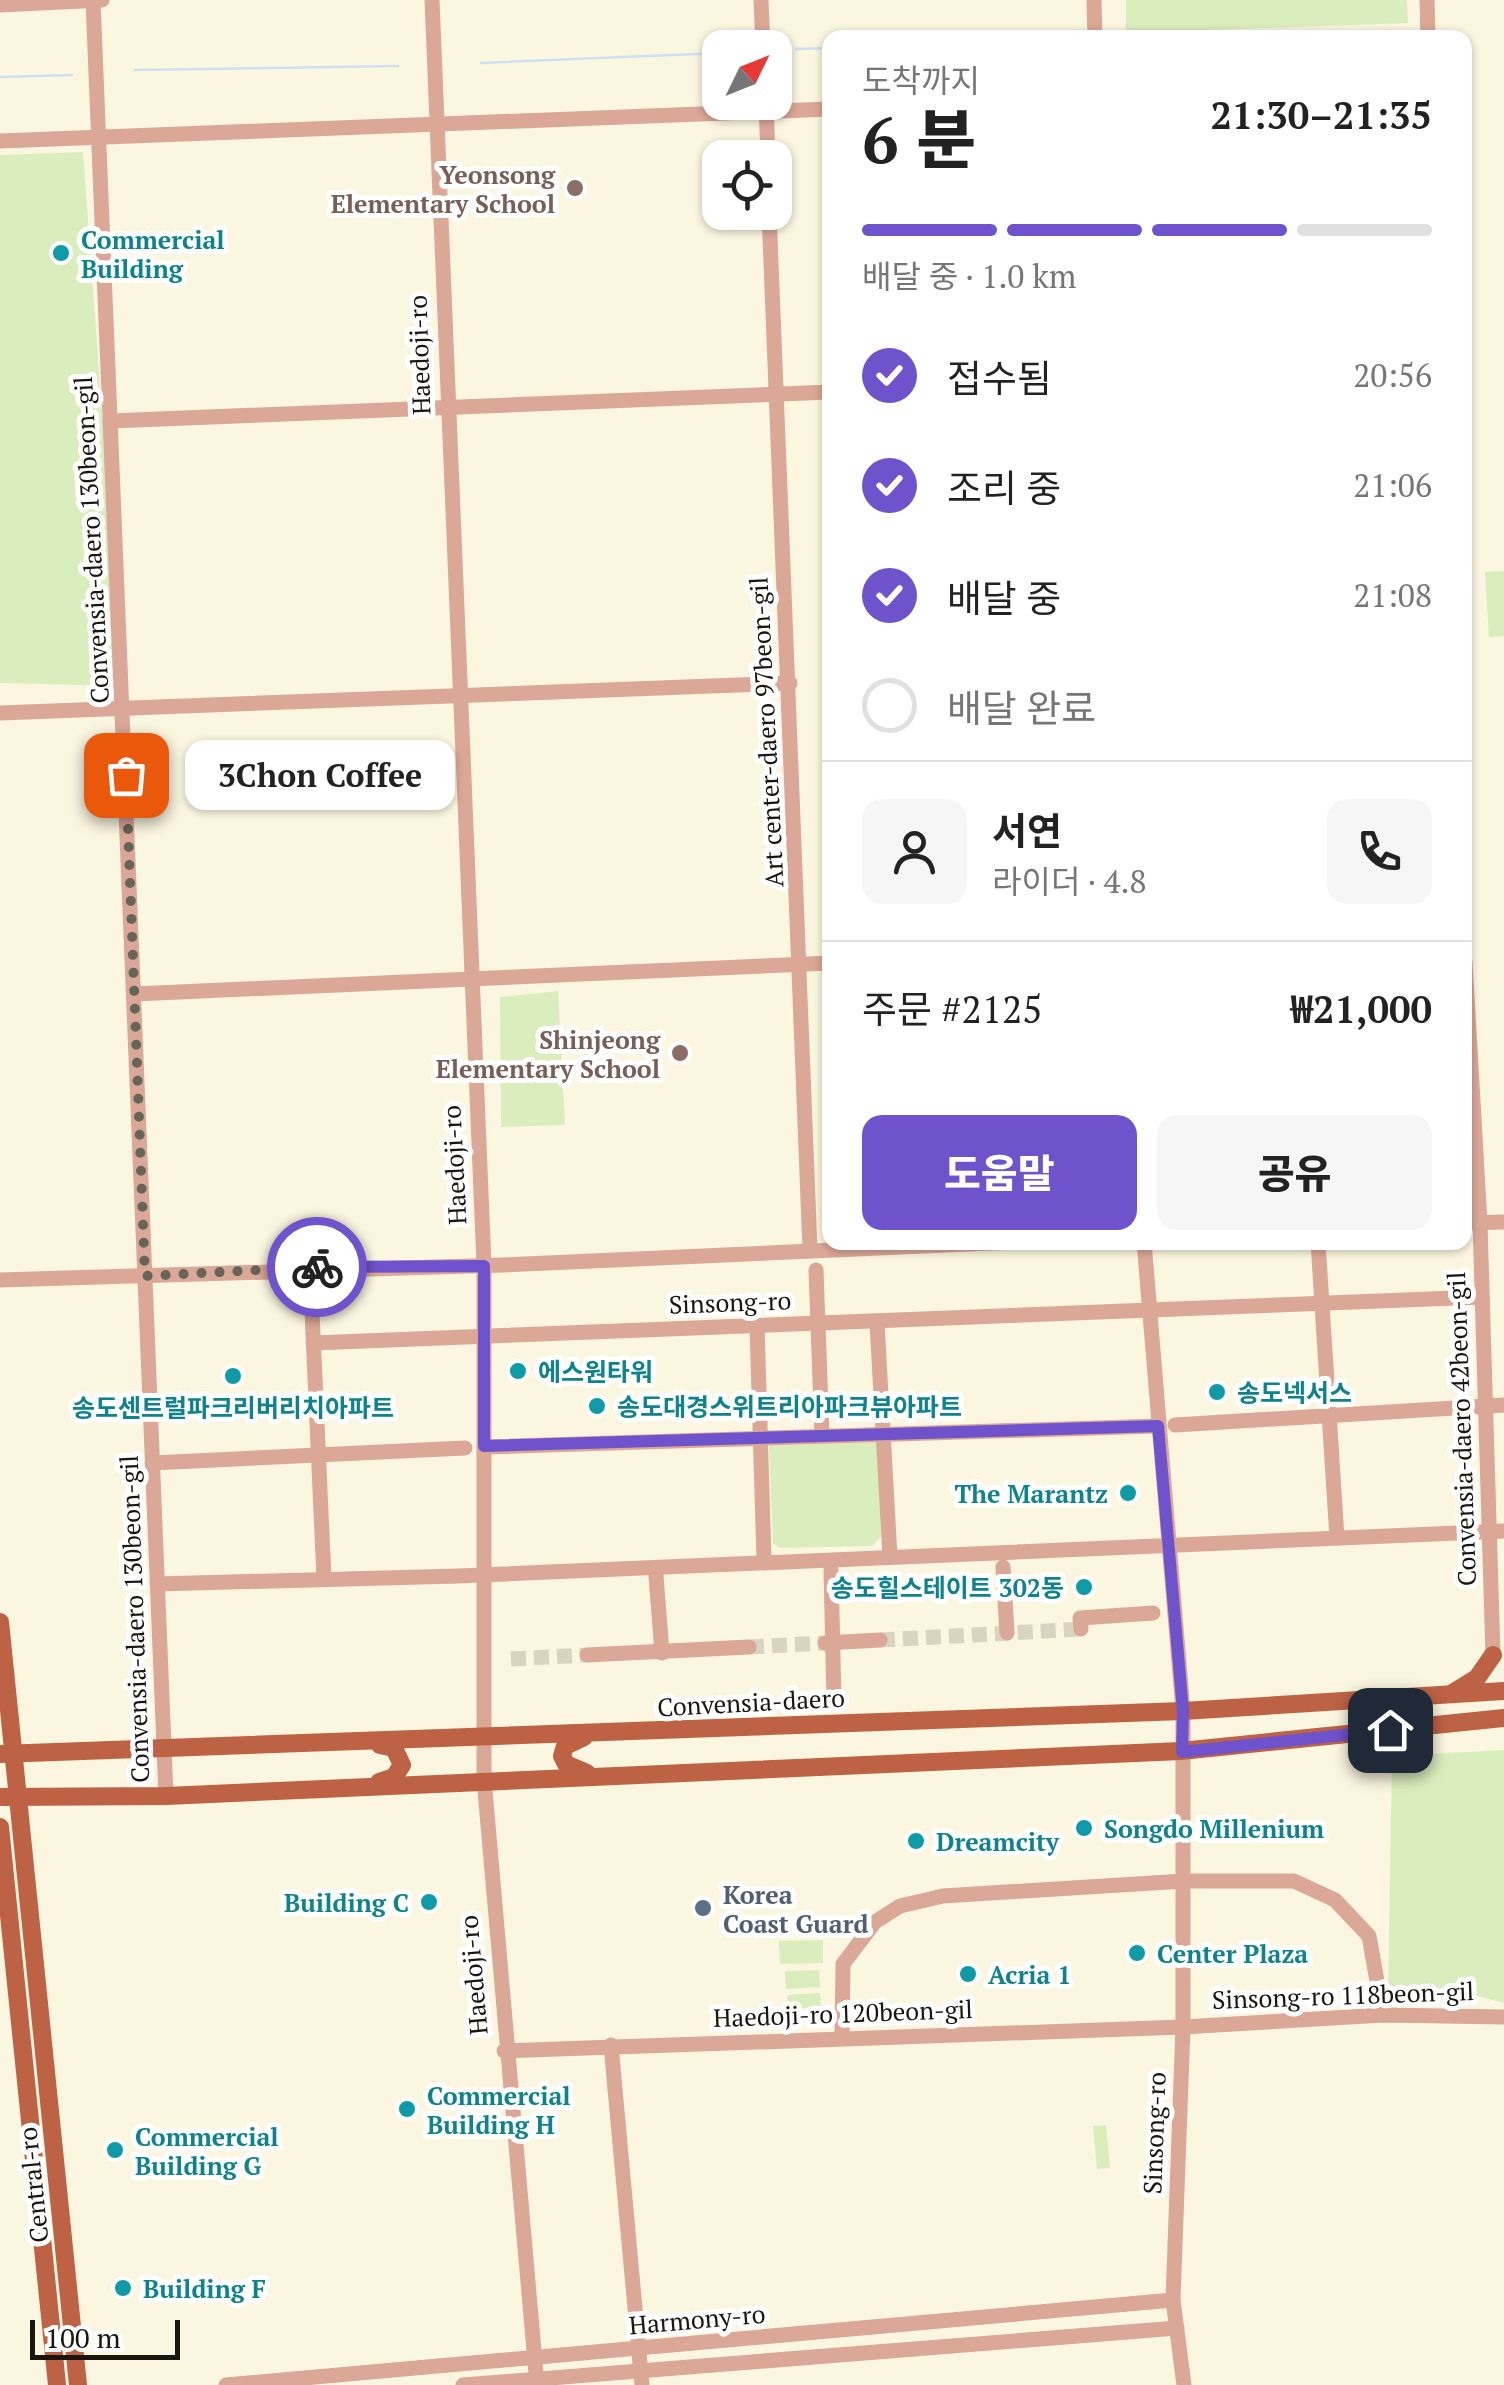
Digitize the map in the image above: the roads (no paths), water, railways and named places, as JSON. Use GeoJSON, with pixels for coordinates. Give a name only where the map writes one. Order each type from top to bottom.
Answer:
{"type":"FeatureCollection","features":[{"type":"Feature","properties":{"kind":"main road","name":"Central-ro"},"geometry":{"type":"LineString","coordinates":[[0,1622],[7,1753],[20,1796],[78,2385]]}},
{"type":"Feature","properties":{"kind":"main road"},"geometry":{"type":"LineString","coordinates":[[1449,1695],[1499,1662]]}},
{"type":"Feature","properties":{"kind":"main road","name":"Convensia-daero"},"geometry":{"type":"LineString","coordinates":[[7,1753],[368,1744],[1183,1711],[1504,1691]]}},
{"type":"Feature","properties":{"kind":"main road"},"geometry":{"type":"LineString","coordinates":[[0,1797],[166,1796],[1182,1752],[1504,1718]]}},
{"type":"Feature","properties":{"kind":"main road"},"geometry":{"type":"LineString","coordinates":[[1354,1735],[1504,1730]]}},
{"type":"Feature","properties":{"kind":"main road"},"geometry":{"type":"LineString","coordinates":[[597,1775],[566,1764],[562,1753],[574,1740],[598,1734]]}},
{"type":"Feature","properties":{"kind":"main road"},"geometry":{"type":"LineString","coordinates":[[368,1744],[394,1748],[402,1760],[394,1777],[374,1784]]}},
{"type":"Feature","properties":{"kind":"main road","name":"Central-ro"},"geometry":{"type":"LineString","coordinates":[[0,1828],[57,2385]]}},
{"type":"Feature","properties":{"kind":"street","name":"Convensia-daero 130beon-gil"},"geometry":{"type":"LineString","coordinates":[[94,0],[166,1796]]}},
{"type":"Feature","properties":{"kind":"street"},"geometry":{"type":"LineString","coordinates":[[0,5],[102,0]]}},
{"type":"Feature","properties":{"kind":"street","name":"Haedoji-ro"},"geometry":{"type":"LineString","coordinates":[[432,0],[484,1266],[484,1780],[504,2051],[536,2382]]}},
{"type":"Feature","properties":{"kind":"street"},"geometry":{"type":"LineString","coordinates":[[761,0],[762,30]]}},
{"type":"Feature","properties":{"kind":"street"},"geometry":{"type":"LineString","coordinates":[[1094,0],[1096,30]]}},
{"type":"Feature","properties":{"kind":"street"},"geometry":{"type":"LineString","coordinates":[[1426,0],[1428,30]]}},
{"type":"Feature","properties":{"kind":"street"},"geometry":{"type":"LineString","coordinates":[[792,108],[822,109]]}},
{"type":"Feature","properties":{"kind":"street"},"geometry":{"type":"LineString","coordinates":[[0,140],[436,127],[702,111]]}},
{"type":"Feature","properties":{"kind":"street","name":"Art center-daero 97beon-gil"},"geometry":{"type":"LineString","coordinates":[[769,230],[802,964],[810,1250]]}},
{"type":"Feature","properties":{"kind":"street"},"geometry":{"type":"LineString","coordinates":[[110,420],[822,392]]}},
{"type":"Feature","properties":{"kind":"street"},"geometry":{"type":"LineString","coordinates":[[0,712],[790,683]]}},
{"type":"Feature","properties":{"kind":"street"},"geometry":{"type":"LineString","coordinates":[[134,994],[822,963]]}},
{"type":"Feature","properties":{"kind":"street"},"geometry":{"type":"LineString","coordinates":[[1472,1223],[1504,1222]]}},
{"type":"Feature","properties":{"kind":"street","name":"Convensia-daero 42beon-gil"},"geometry":{"type":"LineString","coordinates":[[1472,1223],[1482,1297],[1485,1406],[1498,1532],[1499,1662]]}},
{"type":"Feature","properties":{"kind":"street"},"geometry":{"type":"LineString","coordinates":[[0,1280],[310,1267],[484,1266],[822,1250]]}},
{"type":"Feature","properties":{"kind":"street","name":"Sinsong-ro"},"geometry":{"type":"LineString","coordinates":[[1145,1250],[1166,1426],[1168,1546],[1183,1711],[1183,2027],[1173,2300],[1184,2385]]}},
{"type":"Feature","properties":{"kind":"street"},"geometry":{"type":"LineString","coordinates":[[1318,1250],[1337,1538]]}},
{"type":"Feature","properties":{"kind":"street"},"geometry":{"type":"LineString","coordinates":[[310,1267],[324,1580]]}},
{"type":"Feature","properties":{"kind":"street"},"geometry":{"type":"LineString","coordinates":[[816,1270],[822,1436]]}},
{"type":"Feature","properties":{"kind":"street"},"geometry":{"type":"LineString","coordinates":[[1149,1308],[1482,1297]]}},
{"type":"Feature","properties":{"kind":"street","name":"Sinsong-ro"},"geometry":{"type":"LineString","coordinates":[[314,1343],[878,1323],[1149,1308]]}},
{"type":"Feature","properties":{"kind":"street"},"geometry":{"type":"LineString","coordinates":[[878,1323],[890,1557]]}},
{"type":"Feature","properties":{"kind":"street"},"geometry":{"type":"LineString","coordinates":[[758,1326],[764,1560]]}},
{"type":"Feature","properties":{"kind":"street"},"geometry":{"type":"LineString","coordinates":[[484,1446],[1166,1426],[1504,1405]]}},
{"type":"Feature","properties":{"kind":"street"},"geometry":{"type":"LineString","coordinates":[[152,1464],[465,1448]]}},
{"type":"Feature","properties":{"kind":"street"},"geometry":{"type":"LineString","coordinates":[[157,1584],[1498,1532]]}},
{"type":"Feature","properties":{"kind":"street"},"geometry":{"type":"LineString","coordinates":[[1004,1567],[1007,1633]]}},
{"type":"Feature","properties":{"kind":"street"},"geometry":{"type":"LineString","coordinates":[[830,1570],[834,1701]]}},
{"type":"Feature","properties":{"kind":"street"},"geometry":{"type":"LineString","coordinates":[[656,1576],[662,1653]]}},
{"type":"Feature","properties":{"kind":"street"},"geometry":{"type":"LineString","coordinates":[[1081,1629],[1080,1618],[1154,1613]]}},
{"type":"Feature","properties":{"kind":"street"},"geometry":{"type":"LineString","coordinates":[[825,1643],[880,1640]]}},
{"type":"Feature","properties":{"kind":"street"},"geometry":{"type":"LineString","coordinates":[[587,1655],[748,1647]]}},
{"type":"Feature","properties":{"kind":"street"},"geometry":{"type":"LineString","coordinates":[[842,2038],[843,1964],[875,1922],[900,1906],[942,1896],[1184,1881],[1294,1881],[1336,1900],[1369,1936],[1383,2015]]}},
{"type":"Feature","properties":{"kind":"street","name":"Sinsong-ro 118beon-gil"},"geometry":{"type":"LineString","coordinates":[[1183,2027],[1383,2015],[1504,2017]]}},
{"type":"Feature","properties":{"kind":"street","name":"Haedoji-ro 120beon-gil"},"geometry":{"type":"LineString","coordinates":[[504,2051],[1183,2027]]}},
{"type":"Feature","properties":{"kind":"street"},"geometry":{"type":"LineString","coordinates":[[611,2045],[641,2377]]}},
{"type":"Feature","properties":{"kind":"street","name":"Harmony-ro"},"geometry":{"type":"LineString","coordinates":[[226,2385],[1173,2300]]}},
{"type":"Feature","properties":{"kind":"street","name":"Harmony-ro"},"geometry":{"type":"LineString","coordinates":[[463,2385],[641,2377],[1177,2328]]}},
{"type":"Feature","properties":{"kind":"waterway"},"geometry":{"type":"LineString","coordinates":[[796,49],[822,48]]}},
{"type":"Feature","properties":{"kind":"waterway"},"geometry":{"type":"LineString","coordinates":[[481,63],[702,54]]}},
{"type":"Feature","properties":{"kind":"waterway"},"geometry":{"type":"LineString","coordinates":[[135,70],[398,66]]}},
{"type":"Feature","properties":{"kind":"waterway"},"geometry":{"type":"LineString","coordinates":[[0,77],[72,75]]}},
{"type":"Feature","properties":{"kind":"tunnel"},"geometry":{"type":"LineString","coordinates":[[880,1640],[1081,1629]]}},
{"type":"Feature","properties":{"kind":"tunnel"},"geometry":{"type":"LineString","coordinates":[[749,1647],[825,1643]]}},
{"type":"Feature","properties":{"kind":"tunnel"},"geometry":{"type":"LineString","coordinates":[[511,1659],[587,1655]]}},
{"type":"Feature","properties":{"kind":"place","name":"Yeonsong Elementary School"},"geometry":{"type":"Point","coordinates":[575,188]}},
{"type":"Feature","properties":{"kind":"place","name":"Commercial Building"},"geometry":{"type":"Point","coordinates":[61,253]}},
{"type":"Feature","properties":{"kind":"place","name":"3Chon Coffee"},"geometry":{"type":"Point","coordinates":[126,775]}},
{"type":"Feature","properties":{"kind":"place","name":"Shinjeong Elementary School"},"geometry":{"type":"Point","coordinates":[680,1053]}},
{"type":"Feature","properties":{"kind":"place","name":"에스원타워"},"geometry":{"type":"Point","coordinates":[518,1371]}},
{"type":"Feature","properties":{"kind":"place","name":"송도센트럴파크리버리치아파트"},"geometry":{"type":"Point","coordinates":[233,1376]}},
{"type":"Feature","properties":{"kind":"place","name":"송도넥서스"},"geometry":{"type":"Point","coordinates":[1217,1392]}},
{"type":"Feature","properties":{"kind":"place","name":"송도대경스위트리아파크뷰아파트"},"geometry":{"type":"Point","coordinates":[597,1406]}},
{"type":"Feature","properties":{"kind":"place","name":"The Marantz"},"geometry":{"type":"Point","coordinates":[1128,1493]}},
{"type":"Feature","properties":{"kind":"place","name":"송도힐스테이트 302동"},"geometry":{"type":"Point","coordinates":[1084,1587]}},
{"type":"Feature","properties":{"kind":"place","name":"Songdo Millenium"},"geometry":{"type":"Point","coordinates":[1084,1828]}},
{"type":"Feature","properties":{"kind":"place","name":"Dreamcity"},"geometry":{"type":"Point","coordinates":[916,1841]}},
{"type":"Feature","properties":{"kind":"place","name":"Building C"},"geometry":{"type":"Point","coordinates":[429,1902]}},
{"type":"Feature","properties":{"kind":"place","name":"Korea Coast Guard"},"geometry":{"type":"Point","coordinates":[703,1908]}},
{"type":"Feature","properties":{"kind":"place","name":"Center Plaza"},"geometry":{"type":"Point","coordinates":[1137,1953]}},
{"type":"Feature","properties":{"kind":"place","name":"Acria 1"},"geometry":{"type":"Point","coordinates":[968,1974]}},
{"type":"Feature","properties":{"kind":"place","name":"Commercial Building H"},"geometry":{"type":"Point","coordinates":[407,2109]}},
{"type":"Feature","properties":{"kind":"place","name":"Commercial Building G"},"geometry":{"type":"Point","coordinates":[115,2150]}},
{"type":"Feature","properties":{"kind":"place","name":"Building F"},"geometry":{"type":"Point","coordinates":[123,2288]}}]}
